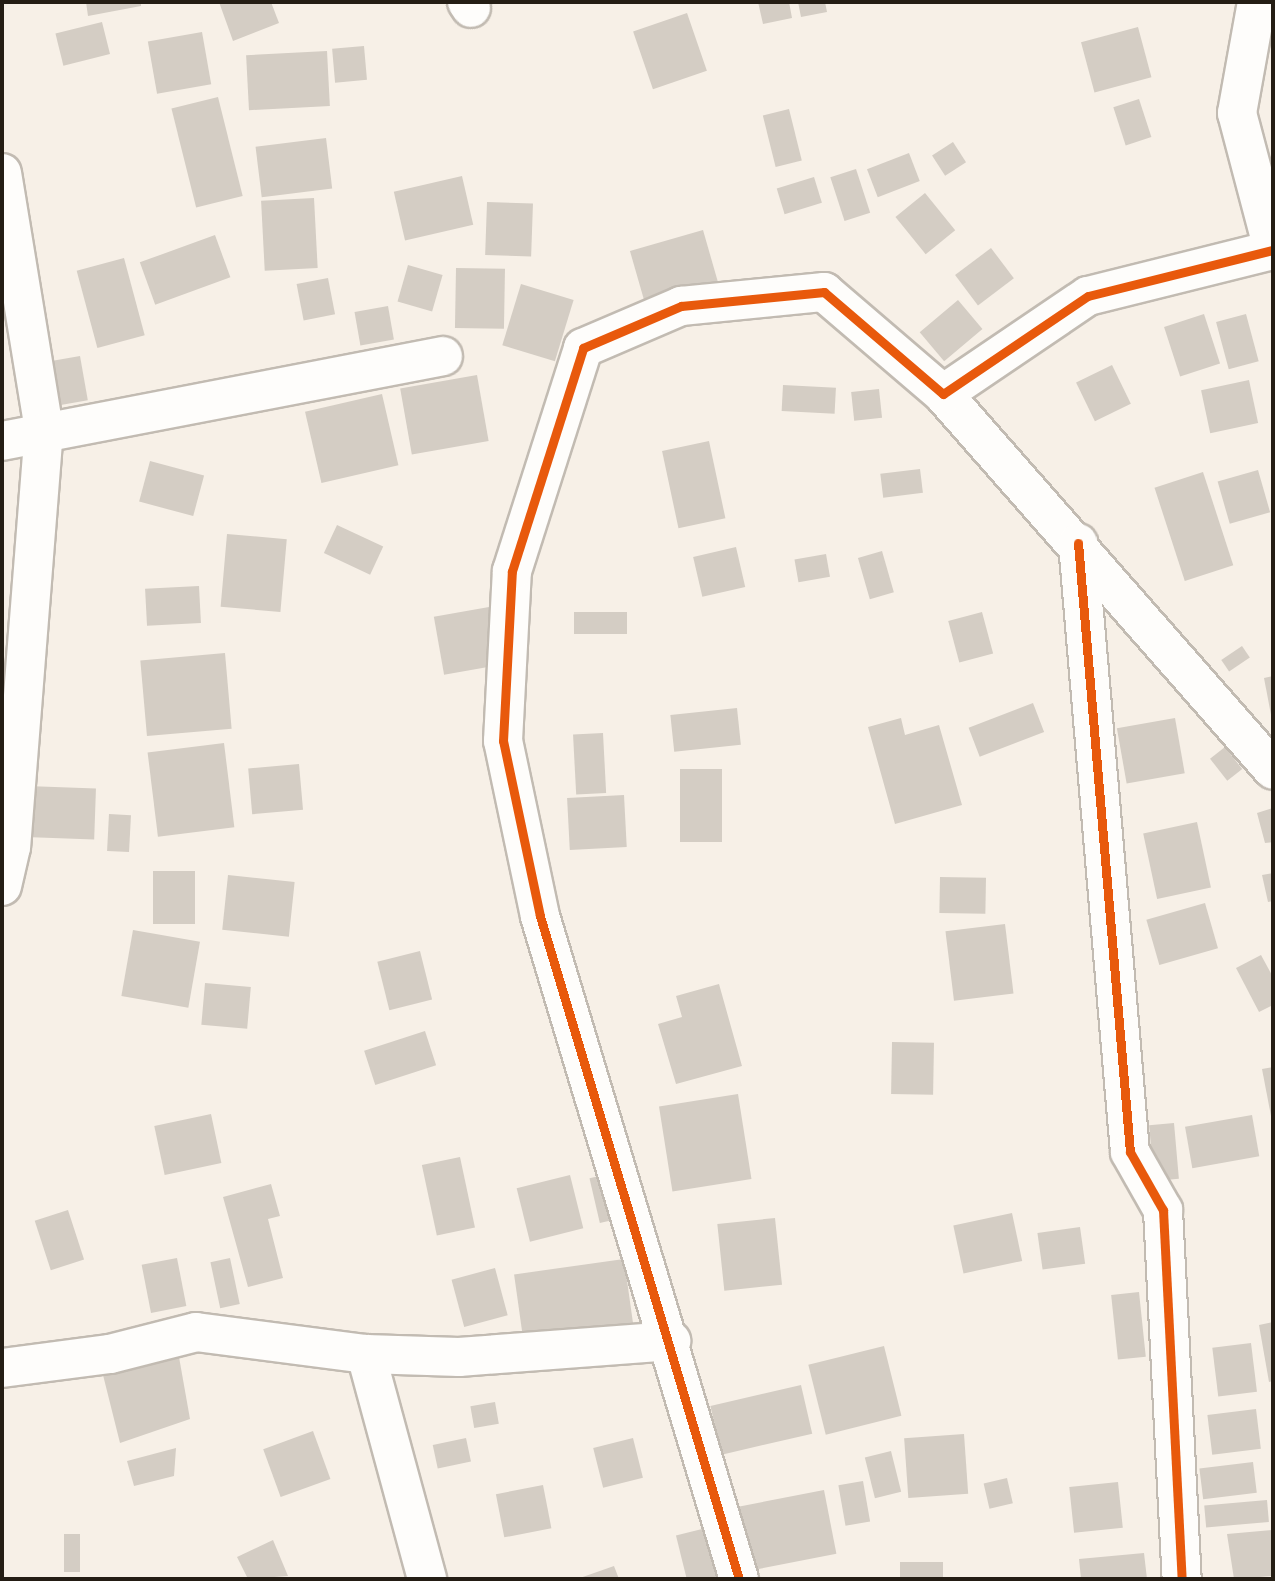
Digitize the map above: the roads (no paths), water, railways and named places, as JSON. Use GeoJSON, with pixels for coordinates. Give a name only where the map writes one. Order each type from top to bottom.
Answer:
{"type":"FeatureCollection","features":[{"type":"Feature","properties":{"kind":"street"},"geometry":{"type":"LineString","coordinates":[[943,394],[1088,296],[1273,249],[1237,113],[1257,2]]}},
{"type":"Feature","properties":{"kind":"street"},"geometry":{"type":"LineString","coordinates":[[2,173],[44,429],[2,886]]}},
{"type":"Feature","properties":{"kind":"street"},"geometry":{"type":"LineString","coordinates":[[739,1579],[671,1341],[540,916],[503,741],[512,571],[583,348],[681,306],[824,292],[943,394],[1078,543],[1273,769]]}},
{"type":"Feature","properties":{"kind":"street"},"geometry":{"type":"LineString","coordinates":[[2,441],[44,429],[443,356]]}},
{"type":"Feature","properties":{"kind":"street"},"geometry":{"type":"LineString","coordinates":[[1078,543],[1130,1152],[1163,1210],[1182,1579]]}},
{"type":"Feature","properties":{"kind":"street"},"geometry":{"type":"LineString","coordinates":[[2,1368],[110,1354],[196,1332],[366,1354],[459,1357],[671,1341]]}},
{"type":"Feature","properties":{"kind":"street"},"geometry":{"type":"LineString","coordinates":[[366,1354],[427,1579]]}}]}
